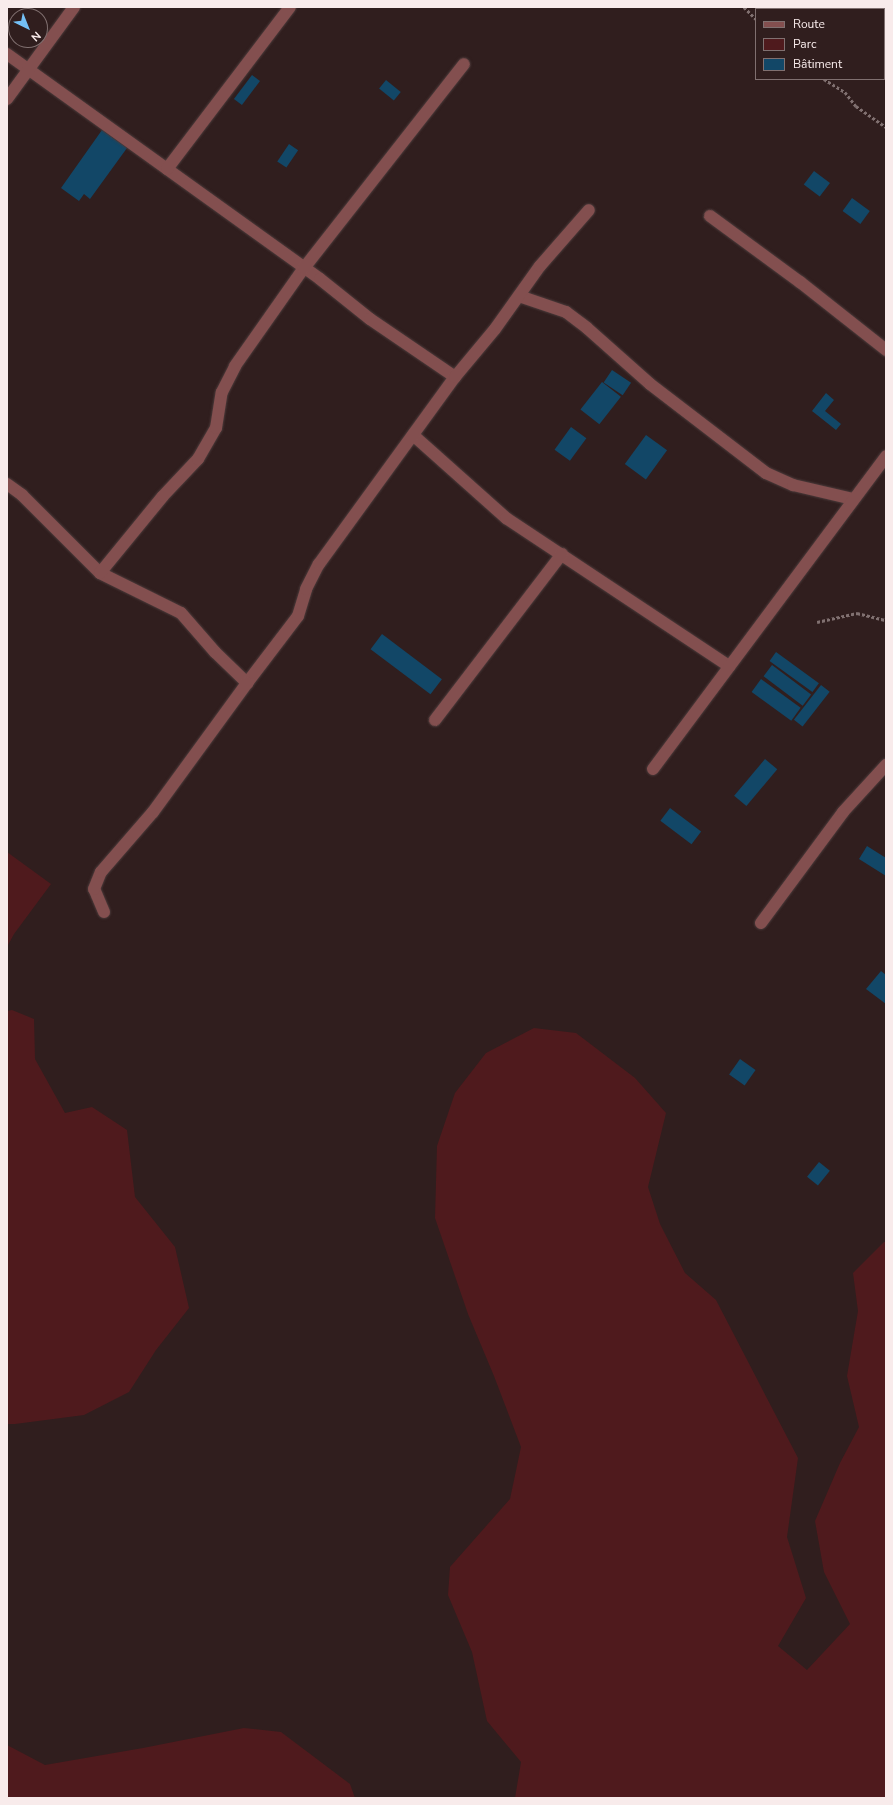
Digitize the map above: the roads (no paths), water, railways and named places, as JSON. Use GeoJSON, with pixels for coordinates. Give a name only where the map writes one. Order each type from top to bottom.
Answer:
{"type":"FeatureCollection","features":[{"type":"Feature","properties":{"kind":"street"},"geometry":{"type":"LineString","coordinates":[[7,99],[74,7]]}},
{"type":"Feature","properties":{"kind":"street"},"geometry":{"type":"LineString","coordinates":[[167,169],[290,7]]}},
{"type":"Feature","properties":{"kind":"street"},"geometry":{"type":"LineString","coordinates":[[7,54],[304,268],[370,319],[455,377]]}},
{"type":"Feature","properties":{"kind":"street"},"geometry":{"type":"LineString","coordinates":[[100,574],[163,496],[198,459],[216,428],[222,392],[235,366],[304,268],[464,64]]}},
{"type":"Feature","properties":{"kind":"street"},"geometry":{"type":"LineString","coordinates":[[104,912],[94,889],[101,872],[153,812],[298,616],[306,589],[319,564],[455,377],[495,329],[540,266],[589,210]]}},
{"type":"Feature","properties":{"kind":"street"},"geometry":{"type":"LineString","coordinates":[[710,216],[800,282],[886,350]]}},
{"type":"Feature","properties":{"kind":"street"},"geometry":{"type":"LineString","coordinates":[[519,296],[566,312],[587,328],[650,384],[766,473],[793,485],[853,499]]}},
{"type":"Feature","properties":{"kind":"street"},"geometry":{"type":"LineString","coordinates":[[413,435],[506,518],[729,666]]}},
{"type":"Feature","properties":{"kind":"street"},"geometry":{"type":"LineString","coordinates":[[653,769],[886,456]]}},
{"type":"Feature","properties":{"kind":"street"},"geometry":{"type":"LineString","coordinates":[[7,484],[22,495],[100,574],[181,613],[216,652],[247,683]]}},
{"type":"Feature","properties":{"kind":"street"},"geometry":{"type":"LineString","coordinates":[[435,720],[562,554]]}},
{"type":"Feature","properties":{"kind":"street"},"geometry":{"type":"LineString","coordinates":[[761,923],[843,812],[886,765]]}}]}
